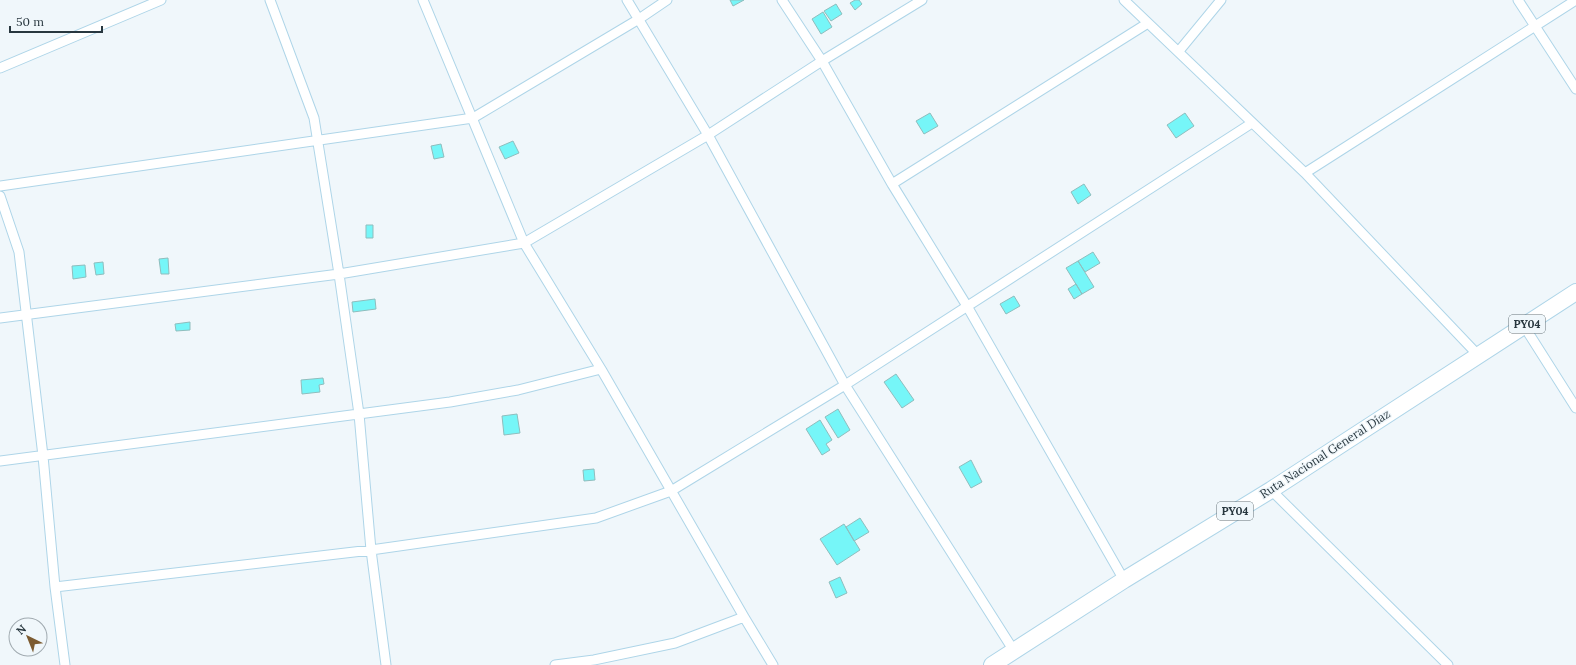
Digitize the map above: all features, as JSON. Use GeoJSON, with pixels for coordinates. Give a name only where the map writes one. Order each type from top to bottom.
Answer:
{"type":"FeatureCollection","features":[{"type":"Feature","properties":{"kind":"highway","name":"Ruta Nacional General Díaz"},"geometry":{"type":"LineString","coordinates":[[992,665],[1124,580],[1270,490],[1576,292]]}},
{"type":"Feature","properties":{"kind":"street"},"geometry":{"type":"LineString","coordinates":[[0,68],[161,0]]}},
{"type":"Feature","properties":{"kind":"street"},"geometry":{"type":"LineString","coordinates":[[270,0],[314,118],[339,274],[359,414],[371,550],[386,665]]}},
{"type":"Feature","properties":{"kind":"street"},"geometry":{"type":"LineString","coordinates":[[423,0],[524,243],[601,369],[773,665]]}},
{"type":"Feature","properties":{"kind":"street"},"geometry":{"type":"LineString","coordinates":[[627,0],[708,135],[845,385],[1014,651]]}},
{"type":"Feature","properties":{"kind":"street"},"geometry":{"type":"LineString","coordinates":[[0,186],[473,118],[639,19],[667,0]]}},
{"type":"Feature","properties":{"kind":"street"},"geometry":{"type":"LineString","coordinates":[[782,0],[822,61],[892,184],[967,306],[1124,580]]}},
{"type":"Feature","properties":{"kind":"street"},"geometry":{"type":"LineString","coordinates":[[0,318],[339,274],[524,243],[708,135],[822,61],[922,0]]}},
{"type":"Feature","properties":{"kind":"street"},"geometry":{"type":"LineString","coordinates":[[1124,0],[1305,173],[1478,356]]}},
{"type":"Feature","properties":{"kind":"street"},"geometry":{"type":"LineString","coordinates":[[1179,51],[1221,0]]}},
{"type":"Feature","properties":{"kind":"street"},"geometry":{"type":"LineString","coordinates":[[1518,0],[1576,89]]}},
{"type":"Feature","properties":{"kind":"street"},"geometry":{"type":"LineString","coordinates":[[1305,173],[1576,0]]}},
{"type":"Feature","properties":{"kind":"street"},"geometry":{"type":"LineString","coordinates":[[892,184],[1148,23]]}},
{"type":"Feature","properties":{"kind":"street"},"geometry":{"type":"LineString","coordinates":[[55,587],[371,550],[596,518],[671,491],[845,385],[1252,123]]}},
{"type":"Feature","properties":{"kind":"street"},"geometry":{"type":"LineString","coordinates":[[0,196],[19,252],[25,314],[43,456],[64,665]]}},
{"type":"Feature","properties":{"kind":"street"},"geometry":{"type":"LineString","coordinates":[[1524,326],[1576,408]]}},
{"type":"Feature","properties":{"kind":"street"},"geometry":{"type":"LineString","coordinates":[[0,461],[450,402],[518,390],[601,369]]}},
{"type":"Feature","properties":{"kind":"street"},"geometry":{"type":"LineString","coordinates":[[1270,490],[1448,665]]}},
{"type":"Feature","properties":{"kind":"street"},"geometry":{"type":"LineString","coordinates":[[555,665],[594,660],[675,643],[744,617]]}},
{"type":"Feature","properties":{"kind":"building"},"geometry":{"type":"Polygon","coordinates":[[[730,0],[744,0],[733,6],[730,0]]]}},
{"type":"Feature","properties":{"kind":"building"},"geometry":{"type":"Polygon","coordinates":[[[855,0],[859,0],[862,4],[855,10],[850,3],[855,0]]]}},
{"type":"Feature","properties":{"kind":"building"},"geometry":{"type":"Polygon","coordinates":[[[836,4],[842,14],[831,21],[824,11],[836,4]]]}},
{"type":"Feature","properties":{"kind":"building"},"geometry":{"type":"Polygon","coordinates":[[[823,12],[832,27],[821,34],[812,19],[823,12]]]}},
{"type":"Feature","properties":{"kind":"building"},"geometry":{"type":"Polygon","coordinates":[[[930,113],[938,126],[924,134],[916,121],[930,113]]]}},
{"type":"Feature","properties":{"kind":"building"},"geometry":{"type":"Polygon","coordinates":[[[1185,113],[1194,126],[1176,138],[1167,125],[1185,113]]]}},
{"type":"Feature","properties":{"kind":"building"},"geometry":{"type":"Polygon","coordinates":[[[513,141],[519,153],[505,159],[499,147],[513,141]]]}},
{"type":"Feature","properties":{"kind":"building"},"geometry":{"type":"Polygon","coordinates":[[[441,144],[444,157],[434,159],[431,146],[441,144]]]}},
{"type":"Feature","properties":{"kind":"building"},"geometry":{"type":"Polygon","coordinates":[[[1084,184],[1091,195],[1078,204],[1071,192],[1084,184]]]}},
{"type":"Feature","properties":{"kind":"building"},"geometry":{"type":"Polygon","coordinates":[[[366,225],[373,225],[373,238],[366,238],[366,225]]]}},
{"type":"Feature","properties":{"kind":"building"},"geometry":{"type":"Polygon","coordinates":[[[1093,252],[1100,263],[1085,272],[1078,261],[1093,252]]]}},
{"type":"Feature","properties":{"kind":"building"},"geometry":{"type":"Polygon","coordinates":[[[168,258],[169,274],[161,274],[159,259],[168,258]]]}},
{"type":"Feature","properties":{"kind":"building"},"geometry":{"type":"Polygon","coordinates":[[[1078,261],[1094,287],[1082,294],[1066,268],[1078,261]]]}},
{"type":"Feature","properties":{"kind":"building"},"geometry":{"type":"Polygon","coordinates":[[[103,262],[104,274],[96,275],[94,263],[103,262]]]}},
{"type":"Feature","properties":{"kind":"building"},"geometry":{"type":"Polygon","coordinates":[[[85,265],[86,277],[73,279],[72,266],[85,265]]]}},
{"type":"Feature","properties":{"kind":"building"},"geometry":{"type":"Polygon","coordinates":[[[1076,284],[1082,294],[1074,299],[1068,289],[1076,284]]]}},
{"type":"Feature","properties":{"kind":"building"},"geometry":{"type":"Polygon","coordinates":[[[1014,296],[1020,306],[1006,314],[1000,304],[1014,296]]]}},
{"type":"Feature","properties":{"kind":"building"},"geometry":{"type":"Polygon","coordinates":[[[375,299],[376,309],[353,312],[352,302],[375,299]]]}},
{"type":"Feature","properties":{"kind":"building"},"geometry":{"type":"Polygon","coordinates":[[[190,322],[190,330],[176,331],[175,324],[190,322]]]}},
{"type":"Feature","properties":{"kind":"building"},"geometry":{"type":"Polygon","coordinates":[[[896,374],[914,400],[902,408],[884,382],[896,374]]]}},
{"type":"Feature","properties":{"kind":"building"},"geometry":{"type":"Polygon","coordinates":[[[323,378],[324,384],[319,385],[320,392],[302,394],[301,380],[323,378]]]}},
{"type":"Feature","properties":{"kind":"building"},"geometry":{"type":"Polygon","coordinates":[[[838,409],[850,430],[838,438],[825,417],[838,409]]]}},
{"type":"Feature","properties":{"kind":"building"},"geometry":{"type":"Polygon","coordinates":[[[517,414],[520,433],[504,435],[502,416],[517,414]]]}},
{"type":"Feature","properties":{"kind":"building"},"geometry":{"type":"Polygon","coordinates":[[[820,420],[832,440],[826,444],[830,450],[822,455],[806,429],[820,420]]]}},
{"type":"Feature","properties":{"kind":"building"},"geometry":{"type":"Polygon","coordinates":[[[971,460],[982,482],[971,488],[959,467],[971,460]]]}},
{"type":"Feature","properties":{"kind":"building"},"geometry":{"type":"Polygon","coordinates":[[[594,469],[595,480],[584,481],[583,470],[594,469]]]}},
{"type":"Feature","properties":{"kind":"building"},"geometry":{"type":"Polygon","coordinates":[[[860,518],[869,532],[854,541],[846,527],[860,518]]]}},
{"type":"Feature","properties":{"kind":"building"},"geometry":{"type":"Polygon","coordinates":[[[844,524],[860,550],[837,565],[820,539],[844,524]]]}},
{"type":"Feature","properties":{"kind":"building"},"geometry":{"type":"Polygon","coordinates":[[[840,577],[847,593],[836,598],[829,582],[840,577]]]}}]}
